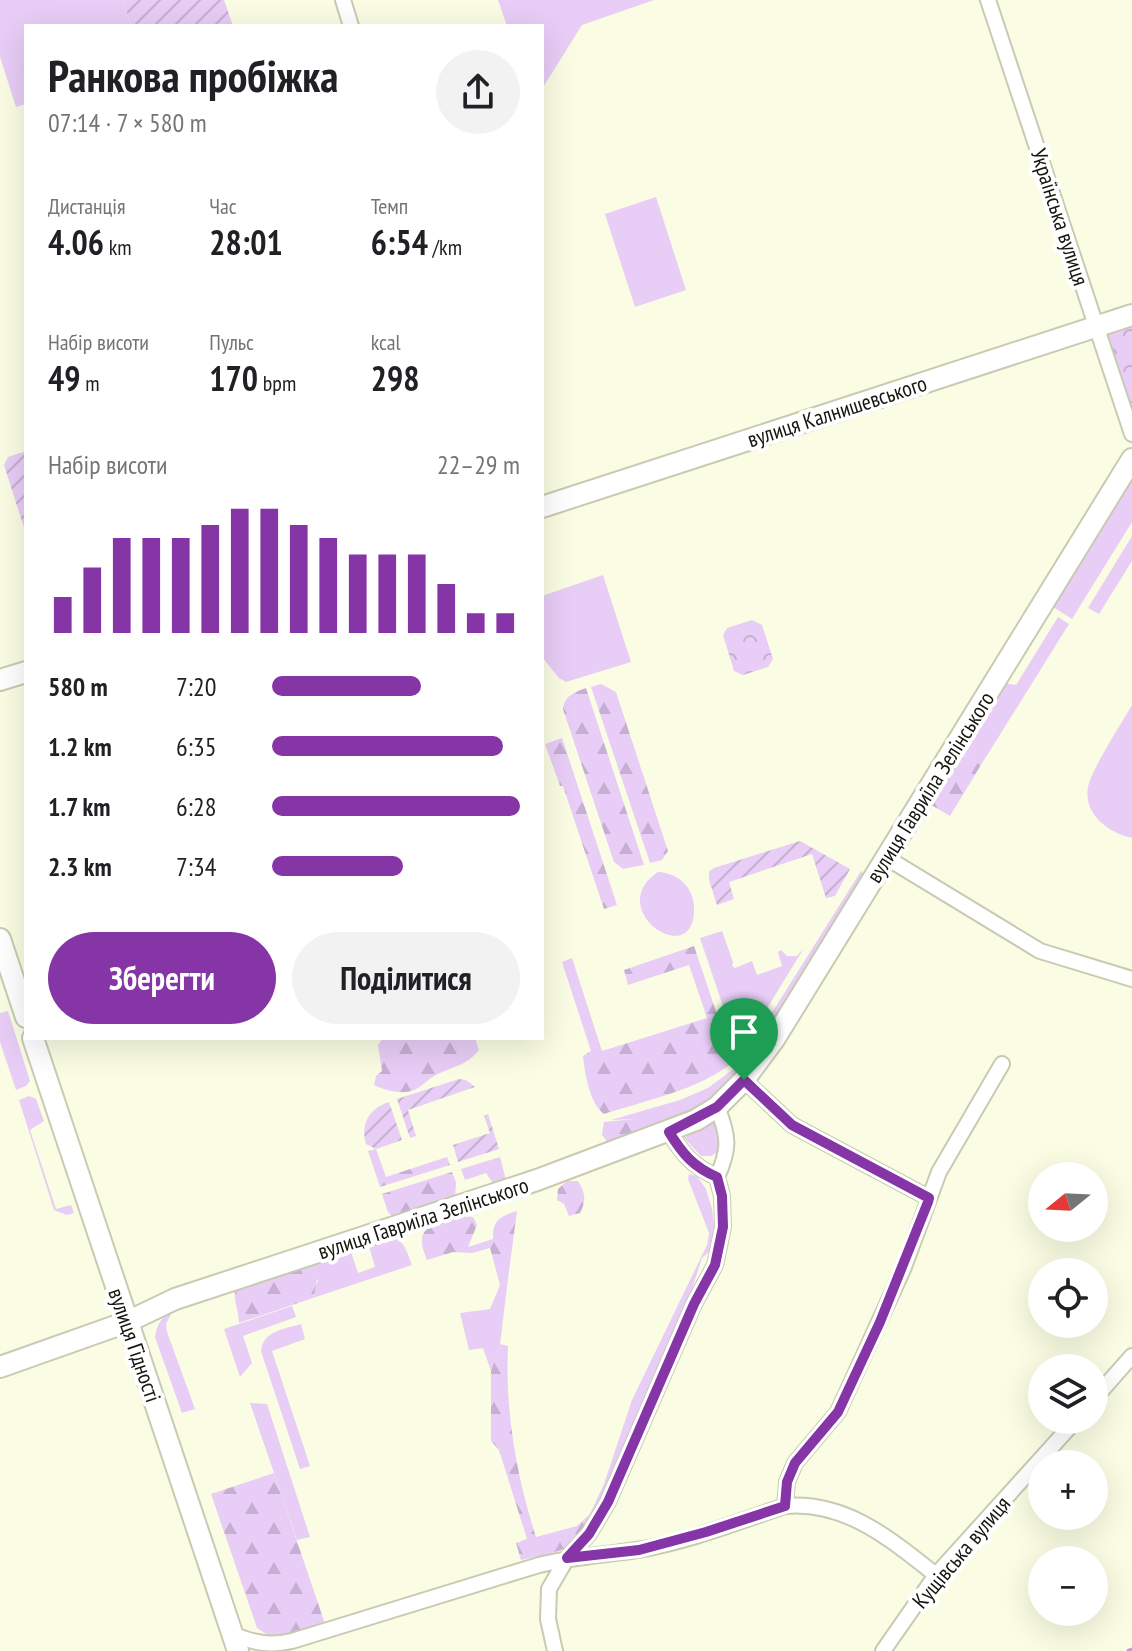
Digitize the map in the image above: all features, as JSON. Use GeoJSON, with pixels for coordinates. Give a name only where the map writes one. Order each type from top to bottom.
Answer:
{"type":"FeatureCollection","features":[{"type":"Feature","properties":{"kind":"street"},"geometry":{"type":"LineString","coordinates":[[343,0],[350,24]]}},
{"type":"Feature","properties":{"kind":"street","name":"Українська вулиця"},"geometry":{"type":"LineString","coordinates":[[988,0],[1132,434]]}},
{"type":"Feature","properties":{"kind":"street","name":"вулиця Калнишевського"},"geometry":{"type":"LineString","coordinates":[[544,506],[1132,315]]}},
{"type":"Feature","properties":{"kind":"street","name":"вулиця Гавриїла Зелінського"},"geometry":{"type":"LineString","coordinates":[[0,1367],[127,1322],[175,1299],[537,1180],[669,1132],[717,1107],[744,1080],[775,1038],[1132,459]]}},
{"type":"Feature","properties":{"kind":"street"},"geometry":{"type":"LineString","coordinates":[[0,680],[24,673]]}},
{"type":"Feature","properties":{"kind":"street"},"geometry":{"type":"LineString","coordinates":[[887,858],[1040,951],[1132,979]]}},
{"type":"Feature","properties":{"kind":"street"},"geometry":{"type":"LineString","coordinates":[[0,939],[24,1011]]}},
{"type":"Feature","properties":{"kind":"street","name":"вулиця Гідності"},"geometry":{"type":"LineString","coordinates":[[34,1040],[235,1642]]}},
{"type":"Feature","properties":{"kind":"street"},"geometry":{"type":"LineString","coordinates":[[785,1506],[787,1482],[795,1463],[838,1412],[886,1308],[939,1172],[1002,1064]]}},
{"type":"Feature","properties":{"kind":"street"},"geometry":{"type":"LineString","coordinates":[[744,1080],[792,1125],[929,1198]]}},
{"type":"Feature","properties":{"kind":"street"},"geometry":{"type":"LineString","coordinates":[[555,1651],[548,1619],[549,1589],[567,1558],[589,1534],[608,1502],[694,1304],[715,1265],[723,1227],[722,1196],[717,1177],[727,1155],[725,1127],[717,1107]]}},
{"type":"Feature","properties":{"kind":"street"},"geometry":{"type":"LineString","coordinates":[[669,1132],[681,1152],[698,1169],[717,1177]]}},
{"type":"Feature","properties":{"kind":"street"},"geometry":{"type":"LineString","coordinates":[[1108,1383],[1132,1356]]}},
{"type":"Feature","properties":{"kind":"street","name":"Кущівська вулиця"},"geometry":{"type":"LineString","coordinates":[[883,1651],[936,1575],[1063,1434]]}},
{"type":"Feature","properties":{"kind":"street"},"geometry":{"type":"LineString","coordinates":[[235,1642],[273,1645],[292,1641],[567,1558],[639,1550],[785,1506],[828,1509],[877,1529],[936,1575]]}},
{"type":"Feature","properties":{"kind":"green space"},"geometry":{"type":"Polygon","coordinates":[[[0,0],[123,0],[130,24],[24,24],[24,105],[16,107],[0,57],[0,0]]]}},
{"type":"Feature","properties":{"kind":"green space"},"geometry":{"type":"Polygon","coordinates":[[[123,0],[224,0],[232,24],[130,24],[123,0]]]}},
{"type":"Feature","properties":{"kind":"green space"},"geometry":{"type":"Polygon","coordinates":[[[498,0],[654,0],[582,25],[544,86],[544,24],[506,24],[498,0]]]}},
{"type":"Feature","properties":{"kind":"green space"},"geometry":{"type":"Polygon","coordinates":[[[656,197],[686,290],[635,307],[605,214],[656,197]]]}},
{"type":"Feature","properties":{"kind":"green space"},"geometry":{"type":"Polygon","coordinates":[[[1132,323],[1132,418],[1107,339],[1109,333],[1132,323]]]}},
{"type":"Feature","properties":{"kind":"green space"},"geometry":{"type":"Polygon","coordinates":[[[24,452],[24,528],[4,465],[8,457],[24,452]]]}},
{"type":"Feature","properties":{"kind":"green space"},"geometry":{"type":"Polygon","coordinates":[[[1132,473],[1132,522],[1072,619],[1050,605],[1132,473]]]}},
{"type":"Feature","properties":{"kind":"green space"},"geometry":{"type":"Polygon","coordinates":[[[1132,536],[1132,561],[1099,614],[1088,608],[1132,536]]]}},
{"type":"Feature","properties":{"kind":"green space"},"geometry":{"type":"Polygon","coordinates":[[[603,575],[631,662],[566,682],[559,678],[544,659],[544,595],[603,575]]]}},
{"type":"Feature","properties":{"kind":"green space"},"geometry":{"type":"Polygon","coordinates":[[[1058,617],[1069,624],[981,765],[960,752],[1002,683],[1016,685],[1058,617]]]}},
{"type":"Feature","properties":{"kind":"green space"},"geometry":{"type":"Polygon","coordinates":[[[752,620],[762,625],[773,659],[768,667],[743,675],[734,671],[723,635],[727,628],[752,620]]]}},
{"type":"Feature","properties":{"kind":"green space"},"geometry":{"type":"Polygon","coordinates":[[[601,684],[616,692],[668,851],[662,860],[650,863],[591,687],[601,684]]]}},
{"type":"Feature","properties":{"kind":"green space"},"geometry":{"type":"Polygon","coordinates":[[[586,688],[644,865],[623,869],[614,862],[563,709],[568,698],[586,688]]]}},
{"type":"Feature","properties":{"kind":"green space"},"geometry":{"type":"Polygon","coordinates":[[[1132,705],[1132,838],[1115,832],[1100,821],[1090,806],[1088,787],[1094,770],[1132,705]]]}},
{"type":"Feature","properties":{"kind":"green space"},"geometry":{"type":"Polygon","coordinates":[[[562,738],[617,905],[604,909],[563,786],[560,786],[545,744],[562,738]]]}},
{"type":"Feature","properties":{"kind":"green space"},"geometry":{"type":"Polygon","coordinates":[[[960,752],[981,765],[950,816],[928,803],[960,752]]]}},
{"type":"Feature","properties":{"kind":"green space"},"geometry":{"type":"Polygon","coordinates":[[[800,841],[850,869],[835,896],[826,898],[812,854],[729,882],[734,899],[717,905],[709,880],[709,872],[714,868],[800,841]]]}},
{"type":"Feature","properties":{"kind":"green space"},"geometry":{"type":"Polygon","coordinates":[[[861,871],[864,875],[744,1071],[704,1107],[649,1130],[634,1119],[611,1120],[680,1100],[708,1088],[739,1065],[861,871]]]}},
{"type":"Feature","properties":{"kind":"green space"},"geometry":{"type":"Polygon","coordinates":[[[658,872],[678,878],[691,894],[694,909],[690,927],[680,935],[668,935],[655,928],[645,917],[640,902],[643,887],[658,872]]]}},
{"type":"Feature","properties":{"kind":"green space"},"geometry":{"type":"Polygon","coordinates":[[[722,931],[732,966],[735,968],[752,961],[757,975],[782,966],[778,952],[781,950],[787,956],[797,956],[804,948],[739,1054],[700,938],[722,931]]]}},
{"type":"Feature","properties":{"kind":"green space"},"geometry":{"type":"Polygon","coordinates":[[[694,946],[733,1062],[689,1087],[604,1114],[591,1095],[583,1056],[591,1051],[602,1051],[707,1018],[689,965],[628,985],[624,970],[694,946]]]}},
{"type":"Feature","properties":{"kind":"green space"},"geometry":{"type":"Polygon","coordinates":[[[572,958],[602,1051],[591,1051],[562,962],[572,958]]]}},
{"type":"Feature","properties":{"kind":"green space"},"geometry":{"type":"Polygon","coordinates":[[[8,1011],[30,1081],[16,1090],[0,1042],[0,1013],[8,1011]]]}},
{"type":"Feature","properties":{"kind":"green space"},"geometry":{"type":"Polygon","coordinates":[[[382,1040],[476,1040],[479,1050],[466,1062],[437,1074],[418,1088],[396,1092],[374,1085],[376,1076],[382,1071],[378,1045],[382,1040]]]}},
{"type":"Feature","properties":{"kind":"green space"},"geometry":{"type":"Polygon","coordinates":[[[459,1079],[475,1087],[408,1110],[416,1136],[410,1138],[397,1099],[459,1079]]]}},
{"type":"Feature","properties":{"kind":"green space"},"geometry":{"type":"Polygon","coordinates":[[[29,1096],[36,1099],[44,1121],[30,1130],[56,1209],[71,1205],[74,1213],[67,1215],[54,1210],[19,1100],[29,1096]]]}},
{"type":"Feature","properties":{"kind":"green space"},"geometry":{"type":"Polygon","coordinates":[[[389,1102],[402,1140],[376,1149],[366,1144],[364,1129],[372,1112],[389,1102]]]}},
{"type":"Feature","properties":{"kind":"green space"},"geometry":{"type":"Polygon","coordinates":[[[488,1114],[499,1149],[458,1162],[453,1145],[490,1133],[484,1116],[488,1114]]]}},
{"type":"Feature","properties":{"kind":"green space"},"geometry":{"type":"Polygon","coordinates":[[[634,1119],[650,1127],[609,1144],[602,1135],[604,1122],[634,1119]]]}},
{"type":"Feature","properties":{"kind":"green space"},"geometry":{"type":"Polygon","coordinates":[[[717,1121],[722,1139],[720,1151],[711,1156],[701,1156],[684,1138],[717,1121]]]}},
{"type":"Feature","properties":{"kind":"green space"},"geometry":{"type":"Polygon","coordinates":[[[376,1149],[386,1177],[447,1157],[450,1165],[380,1187],[368,1151],[376,1149]]]}},
{"type":"Feature","properties":{"kind":"green space"},"geometry":{"type":"Polygon","coordinates":[[[500,1157],[506,1180],[494,1185],[486,1173],[465,1180],[461,1169],[500,1157]]]}},
{"type":"Feature","properties":{"kind":"green space"},"geometry":{"type":"Polygon","coordinates":[[[452,1172],[456,1182],[455,1197],[394,1218],[388,1212],[382,1194],[452,1172]]]}},
{"type":"Feature","properties":{"kind":"green space"},"geometry":{"type":"Polygon","coordinates":[[[689,1174],[697,1176],[706,1189],[712,1209],[715,1232],[711,1250],[702,1258],[684,1314],[652,1378],[634,1429],[589,1527],[590,1514],[604,1484],[632,1400],[707,1245],[709,1233],[688,1179],[689,1174]]]}},
{"type":"Feature","properties":{"kind":"green space"},"geometry":{"type":"Polygon","coordinates":[[[567,1181],[578,1181],[584,1197],[580,1213],[569,1216],[564,1204],[557,1200],[558,1189],[567,1181]]]}},
{"type":"Feature","properties":{"kind":"green space"},"geometry":{"type":"Polygon","coordinates":[[[517,1211],[508,1279],[500,1285],[490,1248],[472,1253],[453,1252],[427,1260],[422,1240],[424,1233],[434,1224],[451,1218],[473,1217],[477,1225],[468,1247],[493,1239],[498,1220],[517,1211]]]}},
{"type":"Feature","properties":{"kind":"green space"},"geometry":{"type":"Polygon","coordinates":[[[391,1236],[402,1244],[412,1265],[313,1298],[318,1280],[290,1268],[350,1249],[358,1273],[375,1267],[368,1243],[391,1236]]]}},
{"type":"Feature","properties":{"kind":"green space"},"geometry":{"type":"Polygon","coordinates":[[[290,1268],[315,1274],[317,1283],[313,1298],[239,1323],[235,1299],[237,1285],[290,1268]]]}},
{"type":"Feature","properties":{"kind":"green space"},"geometry":{"type":"Polygon","coordinates":[[[508,1279],[500,1344],[491,1371],[483,1348],[469,1350],[460,1313],[490,1309],[500,1285],[508,1279]]]}},
{"type":"Feature","properties":{"kind":"green space"},"geometry":{"type":"Polygon","coordinates":[[[292,1306],[296,1317],[243,1336],[252,1363],[240,1377],[224,1329],[292,1306]]]}},
{"type":"Feature","properties":{"kind":"green space"},"geometry":{"type":"Polygon","coordinates":[[[173,1310],[166,1324],[167,1332],[195,1409],[182,1413],[155,1337],[161,1321],[173,1310]]]}},
{"type":"Feature","properties":{"kind":"green space"},"geometry":{"type":"Polygon","coordinates":[[[301,1324],[305,1339],[272,1351],[310,1466],[300,1469],[261,1351],[270,1335],[301,1324]]]}},
{"type":"Feature","properties":{"kind":"green space"},"geometry":{"type":"Polygon","coordinates":[[[500,1344],[508,1346],[508,1394],[513,1442],[536,1537],[577,1526],[590,1514],[582,1536],[574,1543],[555,1552],[521,1560],[516,1543],[527,1539],[499,1450],[491,1441],[491,1371],[500,1344]]]}},
{"type":"Feature","properties":{"kind":"green space"},"geometry":{"type":"Polygon","coordinates":[[[250,1403],[267,1404],[310,1537],[297,1540],[250,1403]]]}},
{"type":"Feature","properties":{"kind":"green space"},"geometry":{"type":"Polygon","coordinates":[[[274,1473],[326,1627],[272,1638],[257,1628],[211,1494],[274,1473]]]}},
{"type":"Feature","properties":{"kind":"route"},"geometry":{"type":"LineString","coordinates":[[744,1080],[792,1125],[929,1198],[904,1267],[838,1412],[795,1463],[787,1482],[785,1506],[639,1550],[567,1558],[589,1534],[608,1502],[694,1304],[715,1265],[723,1227],[722,1196],[717,1177],[698,1169],[681,1152],[669,1132],[717,1107],[744,1080]]}}]}
